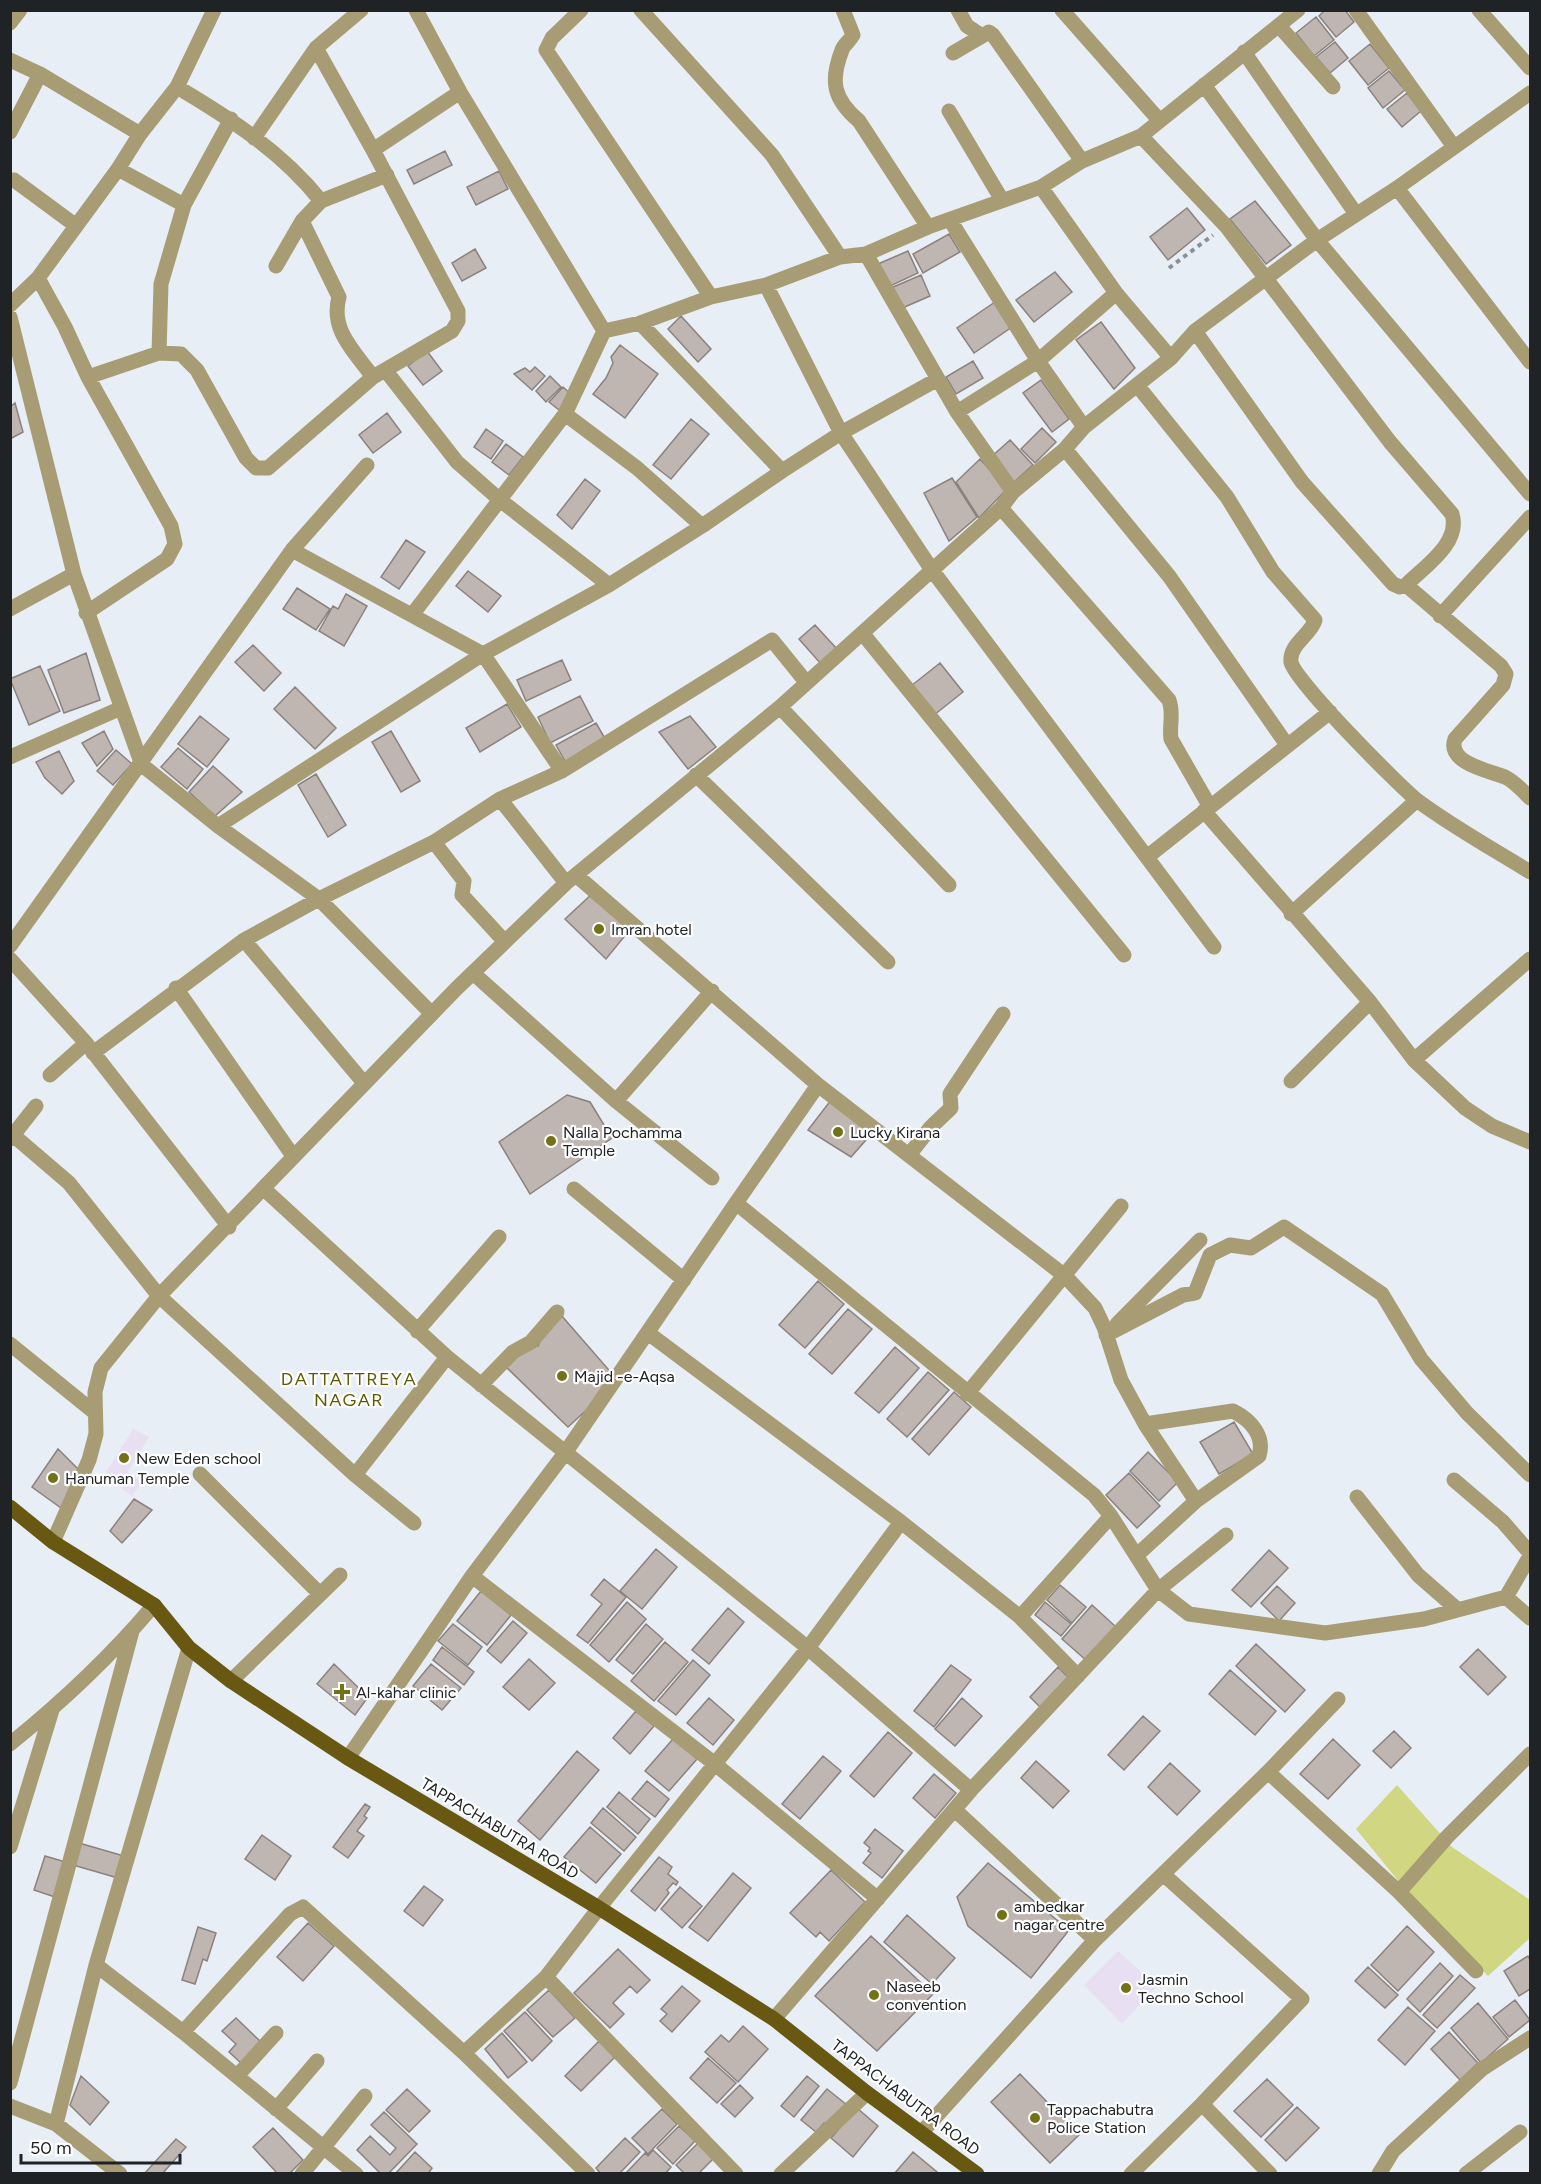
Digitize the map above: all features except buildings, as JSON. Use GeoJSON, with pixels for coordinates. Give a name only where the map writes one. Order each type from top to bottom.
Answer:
{"type":"FeatureCollection","features":[{"type":"Feature","properties":{"kind":"main road","name":"TAPPACHABUTRA ROAD"},"geometry":{"type":"LineString","coordinates":[[10,1507],[53,1542],[154,1605],[189,1648],[231,1681],[348,1758],[599,1908],[774,2019],[867,2093],[977,2174]]}},
{"type":"Feature","properties":{"kind":"street"},"geometry":{"type":"LineString","coordinates":[[10,23],[20,10]]}},
{"type":"Feature","properties":{"kind":"street"},"geometry":{"type":"LineString","coordinates":[[10,305],[38,278],[118,169],[140,134],[177,87],[214,10]]}},
{"type":"Feature","properties":{"kind":"street"},"geometry":{"type":"LineString","coordinates":[[254,138],[316,48],[361,10]]}},
{"type":"Feature","properties":{"kind":"street"},"geometry":{"type":"LineString","coordinates":[[416,10],[460,92],[604,331]]}},
{"type":"Feature","properties":{"kind":"street"},"geometry":{"type":"LineString","coordinates":[[581,10],[552,38],[546,50],[711,297]]}},
{"type":"Feature","properties":{"kind":"street"},"geometry":{"type":"LineString","coordinates":[[958,10],[967,26],[981,35]]}},
{"type":"Feature","properties":{"kind":"street"},"geometry":{"type":"LineString","coordinates":[[1062,10],[1159,120]]}},
{"type":"Feature","properties":{"kind":"street"},"geometry":{"type":"LineString","coordinates":[[604,331],[640,323],[711,297],[766,285],[840,257],[866,254],[928,227],[1041,187],[1082,161],[1141,136],[1244,52],[1280,27],[1298,10]]}},
{"type":"Feature","properties":{"kind":"street"},"geometry":{"type":"LineString","coordinates":[[1356,10],[1454,147]]}},
{"type":"Feature","properties":{"kind":"street"},"geometry":{"type":"LineString","coordinates":[[1479,10],[1530,68]]}},
{"type":"Feature","properties":{"kind":"street"},"geometry":{"type":"LineString","coordinates":[[846,11],[853,35],[843,47],[834,72],[840,98],[848,112],[859,121],[928,227]]}},
{"type":"Feature","properties":{"kind":"street"},"geometry":{"type":"LineString","coordinates":[[646,12],[772,155],[840,257]]}},
{"type":"Feature","properties":{"kind":"street"},"geometry":{"type":"LineString","coordinates":[[1280,27],[1333,87]]}},
{"type":"Feature","properties":{"kind":"street"},"geometry":{"type":"LineString","coordinates":[[953,53],[981,35],[989,32],[993,35],[1082,161]]}},
{"type":"Feature","properties":{"kind":"street"},"geometry":{"type":"LineString","coordinates":[[88,377],[159,353],[180,354],[197,370],[246,458],[256,468],[268,468],[380,374],[452,331],[459,321],[459,311],[316,48]]}},
{"type":"Feature","properties":{"kind":"street"},"geometry":{"type":"LineString","coordinates":[[1244,52],[1356,214]]}},
{"type":"Feature","properties":{"kind":"street"},"geometry":{"type":"LineString","coordinates":[[10,60],[40,74],[140,134]]}},
{"type":"Feature","properties":{"kind":"street"},"geometry":{"type":"LineString","coordinates":[[10,132],[40,74]]}},
{"type":"Feature","properties":{"kind":"street"},"geometry":{"type":"LineString","coordinates":[[1204,85],[1317,240],[1530,494]]}},
{"type":"Feature","properties":{"kind":"street"},"geometry":{"type":"LineString","coordinates":[[177,87],[231,119],[268,146],[299,174],[321,201]]}},
{"type":"Feature","properties":{"kind":"street"},"geometry":{"type":"LineString","coordinates":[[373,150],[460,92]]}},
{"type":"Feature","properties":{"kind":"street"},"geometry":{"type":"LineString","coordinates":[[53,1542],[89,1460],[96,1434],[94,1412],[101,1368],[159,1296],[229,1227],[293,1156],[473,973],[571,880],[780,707],[1001,508],[1013,492],[1065,449],[1084,427],[1171,358],[1195,331],[1317,240],[1397,188],[1530,93]]}},
{"type":"Feature","properties":{"kind":"street"},"geometry":{"type":"LineString","coordinates":[[949,111],[1002,200]]}},
{"type":"Feature","properties":{"kind":"street"},"geometry":{"type":"LineString","coordinates":[[159,353],[161,284],[184,205],[231,119]]}},
{"type":"Feature","properties":{"kind":"street"},"geometry":{"type":"LineString","coordinates":[[1141,136],[1226,226],[1390,441],[1452,514],[1455,525],[1450,540],[1406,585],[1400,587],[1393,584],[1302,482],[1195,331]]}},
{"type":"Feature","properties":{"kind":"street"},"geometry":{"type":"LineString","coordinates":[[118,169],[184,205]]}},
{"type":"Feature","properties":{"kind":"street"},"geometry":{"type":"LineString","coordinates":[[276,266],[302,221],[321,201],[387,175]]}},
{"type":"Feature","properties":{"kind":"street"},"geometry":{"type":"LineString","coordinates":[[14,180],[75,225]]}},
{"type":"Feature","properties":{"kind":"street"},"geometry":{"type":"LineString","coordinates":[[1041,187],[1116,292],[1171,358]]}},
{"type":"Feature","properties":{"kind":"street"},"geometry":{"type":"LineString","coordinates":[[1397,188],[1530,362]]}},
{"type":"Feature","properties":{"kind":"street"},"geometry":{"type":"LineString","coordinates":[[950,220],[1038,361],[1084,427]]}},
{"type":"Feature","properties":{"kind":"street"},"geometry":{"type":"LineString","coordinates":[[302,221],[339,297],[334,313],[341,333],[457,462],[500,500],[609,585]]}},
{"type":"Feature","properties":{"kind":"street"},"geometry":{"type":"LineString","coordinates":[[866,254],[957,411],[1013,492]]}},
{"type":"Feature","properties":{"kind":"street"},"geometry":{"type":"LineString","coordinates":[[38,278],[65,327],[88,377],[150,485],[171,526],[175,544],[167,559],[86,613]]}},
{"type":"Feature","properties":{"kind":"street"},"geometry":{"type":"LineString","coordinates":[[766,285],[841,433],[932,570],[1214,947]]}},
{"type":"Feature","properties":{"kind":"street"},"geometry":{"type":"LineString","coordinates":[[957,411],[1038,361],[1116,292]]}},
{"type":"Feature","properties":{"kind":"street"},"geometry":{"type":"LineString","coordinates":[[11,322],[74,574],[119,709],[142,765],[218,826],[319,899],[432,1014]]}},
{"type":"Feature","properties":{"kind":"street"},"geometry":{"type":"LineString","coordinates":[[640,323],[782,471]]}},
{"type":"Feature","properties":{"kind":"street"},"geometry":{"type":"LineString","coordinates":[[412,615],[565,414],[604,331]]}},
{"type":"Feature","properties":{"kind":"street"},"geometry":{"type":"LineString","coordinates":[[218,826],[483,654],[609,585],[841,433],[938,379]]}},
{"type":"Feature","properties":{"kind":"street"},"geometry":{"type":"LineString","coordinates":[[1137,385],[1227,497],[1273,572],[1312,614],[1314,624],[1291,654],[1291,664],[1330,712],[1417,800],[1530,872]]}},
{"type":"Feature","properties":{"kind":"street"},"geometry":{"type":"LineString","coordinates":[[565,414],[637,468],[702,525]]}},
{"type":"Feature","properties":{"kind":"street"},"geometry":{"type":"LineString","coordinates":[[1065,449],[1169,576],[1287,745]]}},
{"type":"Feature","properties":{"kind":"street"},"geometry":{"type":"LineString","coordinates":[[10,946],[142,765],[292,550],[367,465]]}},
{"type":"Feature","properties":{"kind":"street"},"geometry":{"type":"LineString","coordinates":[[1001,508],[1169,700],[1173,712],[1169,730],[1171,740],[1207,809],[1291,914],[1370,1002],[1414,1060],[1465,1108],[1492,1126],[1530,1142]]}},
{"type":"Feature","properties":{"kind":"street"},"geometry":{"type":"LineString","coordinates":[[1440,616],[1530,517]]}},
{"type":"Feature","properties":{"kind":"street"},"geometry":{"type":"LineString","coordinates":[[292,550],[483,654],[562,771]]}},
{"type":"Feature","properties":{"kind":"street"},"geometry":{"type":"LineString","coordinates":[[10,609],[74,574]]}},
{"type":"Feature","properties":{"kind":"street"},"geometry":{"type":"LineString","coordinates":[[1406,585],[1501,666],[1506,674],[1503,685],[1455,739],[1452,745],[1454,751],[1474,767],[1505,778],[1530,798]]}},
{"type":"Feature","properties":{"kind":"street"},"geometry":{"type":"LineString","coordinates":[[862,634],[1124,955]]}},
{"type":"Feature","properties":{"kind":"street"},"geometry":{"type":"LineString","coordinates":[[50,1075],[244,940],[319,899],[434,842],[500,799],[562,771],[772,640],[806,682]]}},
{"type":"Feature","properties":{"kind":"street"},"geometry":{"type":"LineString","coordinates":[[780,707],[948,885]]}},
{"type":"Feature","properties":{"kind":"street"},"geometry":{"type":"LineString","coordinates":[[10,757],[119,709]]}},
{"type":"Feature","properties":{"kind":"street"},"geometry":{"type":"LineString","coordinates":[[1147,857],[1330,712]]}},
{"type":"Feature","properties":{"kind":"street"},"geometry":{"type":"LineString","coordinates":[[696,775],[888,962]]}},
{"type":"Feature","properties":{"kind":"street"},"geometry":{"type":"LineString","coordinates":[[500,799],[571,880],[712,991],[818,1085],[1065,1276],[1095,1308],[1121,1380],[1145,1424],[1196,1501]]}},
{"type":"Feature","properties":{"kind":"street"},"geometry":{"type":"LineString","coordinates":[[1291,914],[1417,800]]}},
{"type":"Feature","properties":{"kind":"street"},"geometry":{"type":"LineString","coordinates":[[434,842],[464,881],[462,895],[505,942]]}},
{"type":"Feature","properties":{"kind":"street"},"geometry":{"type":"LineString","coordinates":[[244,940],[364,1083]]}},
{"type":"Feature","properties":{"kind":"street"},"geometry":{"type":"LineString","coordinates":[[10,959],[90,1048],[229,1227]]}},
{"type":"Feature","properties":{"kind":"street"},"geometry":{"type":"LineString","coordinates":[[1414,1060],[1530,959]]}},
{"type":"Feature","properties":{"kind":"street"},"geometry":{"type":"LineString","coordinates":[[473,973],[616,1101],[712,1178]]}},
{"type":"Feature","properties":{"kind":"street"},"geometry":{"type":"LineString","coordinates":[[176,988],[293,1156]]}},
{"type":"Feature","properties":{"kind":"street"},"geometry":{"type":"LineString","coordinates":[[616,1101],[712,991]]}},
{"type":"Feature","properties":{"kind":"street"},"geometry":{"type":"LineString","coordinates":[[1292,1081],[1370,1002]]}},
{"type":"Feature","properties":{"kind":"street"},"geometry":{"type":"LineString","coordinates":[[909,1155],[931,1127],[951,1108],[950,1094],[1003,1014]]}},
{"type":"Feature","properties":{"kind":"street"},"geometry":{"type":"LineString","coordinates":[[348,1758],[472,1576],[565,1453],[818,1085]]}},
{"type":"Feature","properties":{"kind":"street"},"geometry":{"type":"LineString","coordinates":[[36,1106],[12,1137],[69,1183],[159,1296],[355,1475],[414,1523]]}},
{"type":"Feature","properties":{"kind":"street"},"geometry":{"type":"LineString","coordinates":[[264,1189],[447,1357],[808,1648],[971,1790]]}},
{"type":"Feature","properties":{"kind":"street"},"geometry":{"type":"LineString","coordinates":[[574,1189],[684,1280]]}},
{"type":"Feature","properties":{"kind":"street"},"geometry":{"type":"LineString","coordinates":[[736,1203],[967,1394],[1094,1495],[1111,1516],[1158,1590],[1189,1614],[1325,1634],[1424,1619],[1506,1597],[1530,1554],[1503,1522],[1454,1480]]}},
{"type":"Feature","properties":{"kind":"street"},"geometry":{"type":"LineString","coordinates":[[967,1394],[1121,1206]]}},
{"type":"Feature","properties":{"kind":"street"},"geometry":{"type":"LineString","coordinates":[[1106,1335],[1183,1295],[1195,1293],[1210,1255],[1230,1245],[1251,1248],[1284,1227],[1382,1294],[1421,1359],[1467,1413],[1530,1475]]}},
{"type":"Feature","properties":{"kind":"street"},"geometry":{"type":"LineString","coordinates":[[417,1331],[499,1237]]}},
{"type":"Feature","properties":{"kind":"street"},"geometry":{"type":"LineString","coordinates":[[1106,1335],[1200,1240]]}},
{"type":"Feature","properties":{"kind":"street"},"geometry":{"type":"LineString","coordinates":[[481,1385],[513,1352],[531,1342],[557,1312]]}},
{"type":"Feature","properties":{"kind":"street"},"geometry":{"type":"LineString","coordinates":[[648,1333],[901,1522],[1020,1617],[1078,1676]]}},
{"type":"Feature","properties":{"kind":"street"},"geometry":{"type":"LineString","coordinates":[[10,1344],[94,1412]]}},
{"type":"Feature","properties":{"kind":"street"},"geometry":{"type":"LineString","coordinates":[[355,1475],[447,1357]]}},
{"type":"Feature","properties":{"kind":"street"},"geometry":{"type":"LineString","coordinates":[[1137,1555],[1196,1501],[1259,1456],[1262,1445],[1255,1427],[1244,1416],[1233,1411],[1145,1424]]}},
{"type":"Feature","properties":{"kind":"street"},"geometry":{"type":"LineString","coordinates":[[200,1474],[320,1594]]}},
{"type":"Feature","properties":{"kind":"street"},"geometry":{"type":"LineString","coordinates":[[1357,1497],[1418,1575],[1458,1610]]}},
{"type":"Feature","properties":{"kind":"street"},"geometry":{"type":"LineString","coordinates":[[1020,1617],[1111,1516]]}},
{"type":"Feature","properties":{"kind":"street"},"geometry":{"type":"LineString","coordinates":[[464,2053],[546,1977],[808,1648],[901,1522]]}},
{"type":"Feature","properties":{"kind":"street"},"geometry":{"type":"LineString","coordinates":[[774,2019],[971,1790],[1158,1590],[1226,1535]]}},
{"type":"Feature","properties":{"kind":"street"},"geometry":{"type":"LineString","coordinates":[[231,1681],[340,1575]]}},
{"type":"Feature","properties":{"kind":"street"},"geometry":{"type":"LineString","coordinates":[[472,1576],[715,1764],[878,1899]]}},
{"type":"Feature","properties":{"kind":"street"},"geometry":{"type":"LineString","coordinates":[[1506,1597],[1530,1618]]}},
{"type":"Feature","properties":{"kind":"street"},"geometry":{"type":"LineString","coordinates":[[10,1744],[52,1710],[132,1631],[154,1605]]}},
{"type":"Feature","properties":{"kind":"street"},"geometry":{"type":"LineString","coordinates":[[10,2083],[132,1631]]}},
{"type":"Feature","properties":{"kind":"street"},"geometry":{"type":"LineString","coordinates":[[56,2124],[96,1965],[189,1648]]}},
{"type":"Feature","properties":{"kind":"street"},"geometry":{"type":"LineString","coordinates":[[922,2132],[1095,1940],[1268,1772],[1338,1699]]}},
{"type":"Feature","properties":{"kind":"street"},"geometry":{"type":"LineString","coordinates":[[10,1847],[52,1710]]}},
{"type":"Feature","properties":{"kind":"street"},"geometry":{"type":"LineString","coordinates":[[1399,1892],[1447,1837],[1530,1754]]}},
{"type":"Feature","properties":{"kind":"street"},"geometry":{"type":"LineString","coordinates":[[1268,1772],[1399,1892],[1476,1971]]}},
{"type":"Feature","properties":{"kind":"street"},"geometry":{"type":"LineString","coordinates":[[955,1810],[1095,1940]]}},
{"type":"Feature","properties":{"kind":"street"},"geometry":{"type":"LineString","coordinates":[[1131,2174],[1302,1999],[1163,1874]]}},
{"type":"Feature","properties":{"kind":"street"},"geometry":{"type":"LineString","coordinates":[[183,2032],[290,1914],[303,1907],[464,2053],[588,2174]]}},
{"type":"Feature","properties":{"kind":"street"},"geometry":{"type":"LineString","coordinates":[[96,1965],[183,2032],[356,2174]]}},
{"type":"Feature","properties":{"kind":"street"},"geometry":{"type":"LineString","coordinates":[[546,1977],[736,2174]]}},
{"type":"Feature","properties":{"kind":"street"},"geometry":{"type":"LineString","coordinates":[[237,2076],[276,2033]]}},
{"type":"Feature","properties":{"kind":"street"},"geometry":{"type":"LineString","coordinates":[[1379,2174],[1393,2151],[1482,2069],[1530,2037]]}},
{"type":"Feature","properties":{"kind":"street"},"geometry":{"type":"LineString","coordinates":[[276,2109],[317,2061]]}},
{"type":"Feature","properties":{"kind":"street"},"geometry":{"type":"LineString","coordinates":[[781,2174],[867,2093]]}},
{"type":"Feature","properties":{"kind":"street"},"geometry":{"type":"LineString","coordinates":[[302,2174],[365,2096]]}},
{"type":"Feature","properties":{"kind":"street"},"geometry":{"type":"LineString","coordinates":[[1202,2103],[1270,2174]]}},
{"type":"Feature","properties":{"kind":"street"},"geometry":{"type":"LineString","coordinates":[[10,2106],[56,2124],[120,2174]]}},
{"type":"Feature","properties":{"kind":"street"},"geometry":{"type":"LineString","coordinates":[[1466,2174],[1521,2132]]}},
{"type":"Feature","properties":{"kind":"path"},"geometry":{"type":"LineString","coordinates":[[1170,268],[1226,226]]}},
{"type":"Feature","properties":{"kind":"shaded area"},"geometry":{"type":"Polygon","coordinates":[[[133,1429],[149,1437],[128,1472],[142,1482],[132,1496],[113,1482],[106,1472],[133,1429]]]}},
{"type":"Feature","properties":{"kind":"shaded area"},"geometry":{"type":"Polygon","coordinates":[[[1118,1951],[1157,1986],[1122,2024],[1084,1985],[1118,1951]]]}},
{"type":"Feature","properties":{"kind":"green space"},"geometry":{"type":"Polygon","coordinates":[[[1397,1785],[1452,1847],[1530,1900],[1530,1938],[1488,1976],[1409,1894],[1356,1829],[1397,1785]]]}},
{"type":"Feature","properties":{"kind":"place","name":"Imran hotel"},"geometry":{"type":"Point","coordinates":[599,929]}},
{"type":"Feature","properties":{"kind":"place","name":"Lucky Kirana"},"geometry":{"type":"Point","coordinates":[838,1132]}},
{"type":"Feature","properties":{"kind":"place","name":"Nalla Pochamma Temple"},"geometry":{"type":"Point","coordinates":[551,1141]}},
{"type":"Feature","properties":{"kind":"place","name":"Majid -e-Aqsa"},"geometry":{"type":"Point","coordinates":[562,1376]}},
{"type":"Feature","properties":{"kind":"place","name":"New Eden school"},"geometry":{"type":"Point","coordinates":[124,1458]}},
{"type":"Feature","properties":{"kind":"place","name":"Hanuman Temple"},"geometry":{"type":"Point","coordinates":[53,1478]}},
{"type":"Feature","properties":{"kind":"place","name":"Al-kahar clinic"},"geometry":{"type":"Point","coordinates":[342,1692]}},
{"type":"Feature","properties":{"kind":"place","name":"ambedkar nagar centre"},"geometry":{"type":"Point","coordinates":[1002,1915]}},
{"type":"Feature","properties":{"kind":"place","name":"Jasmin Techno School"},"geometry":{"type":"Point","coordinates":[1126,1988]}},
{"type":"Feature","properties":{"kind":"place","name":"Naseeb convention"},"geometry":{"type":"Point","coordinates":[874,1995]}},
{"type":"Feature","properties":{"kind":"place","name":"Tappachabutra Police Station"},"geometry":{"type":"Point","coordinates":[1035,2118]}},
{"type":"Feature","properties":{"kind":"district","name":"DATTATTREYA NAGAR"},"geometry":{"type":"Point","coordinates":[349,1389]}}]}
